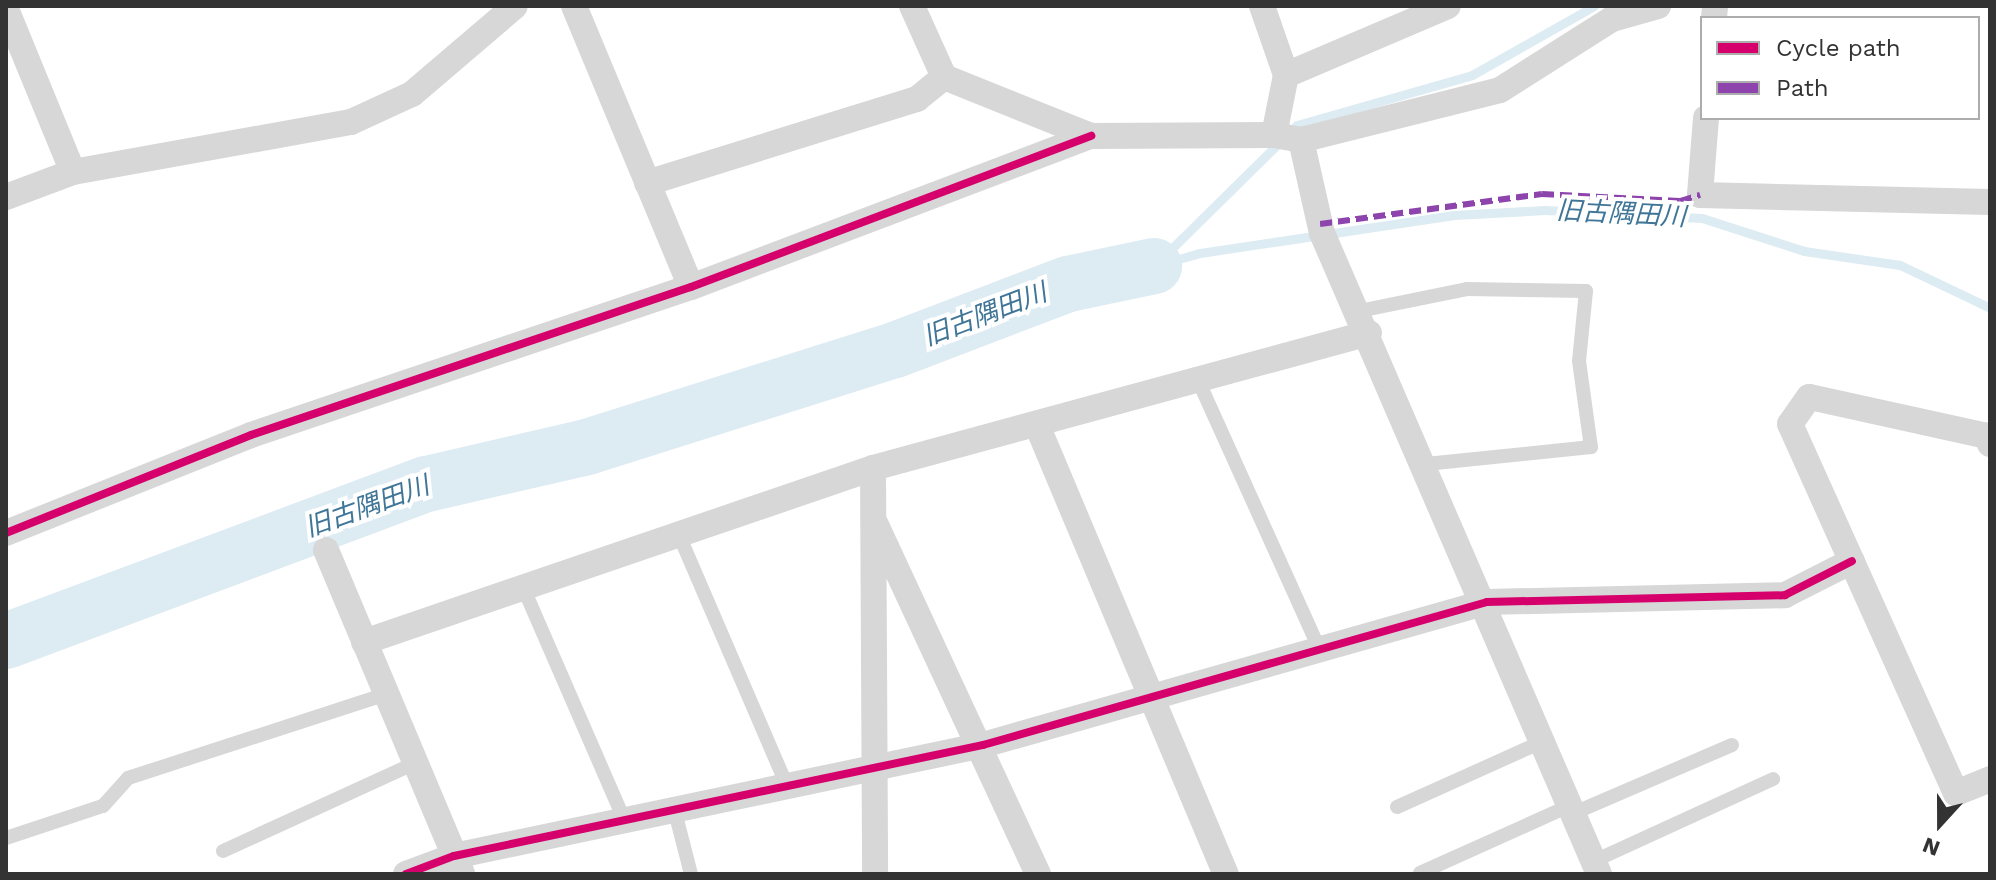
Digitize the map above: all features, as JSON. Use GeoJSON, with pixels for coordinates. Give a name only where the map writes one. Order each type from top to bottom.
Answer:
{"type":"FeatureCollection","features":[{"type":"Feature","properties":{"kind":"street"},"geometry":{"type":"LineString","coordinates":[[6,197],[73,172],[351,122],[412,94],[515,6]]}},
{"type":"Feature","properties":{"kind":"street"},"geometry":{"type":"LineString","coordinates":[[574,6],[691,287]]}},
{"type":"Feature","properties":{"kind":"street"},"geometry":{"type":"LineString","coordinates":[[912,6],[944,77],[1091,136]]}},
{"type":"Feature","properties":{"kind":"street"},"geometry":{"type":"LineString","coordinates":[[1262,6],[1286,75],[1274,135]]}},
{"type":"Feature","properties":{"kind":"street"},"geometry":{"type":"LineString","coordinates":[[1286,75],[1448,6]]}},
{"type":"Feature","properties":{"kind":"street"},"geometry":{"type":"LineString","coordinates":[[6,533],[251,435],[691,287],[1091,136],[1274,135],[1301,140],[1500,90],[1612,19],[1658,6]]}},
{"type":"Feature","properties":{"kind":"street"},"geometry":{"type":"LineString","coordinates":[[6,9],[73,172]]}},
{"type":"Feature","properties":{"kind":"street"},"geometry":{"type":"LineString","coordinates":[[647,183],[917,99],[944,77]]}},
{"type":"Feature","properties":{"kind":"street"},"geometry":{"type":"LineString","coordinates":[[1706,120],[1700,195],[1990,202]]}},
{"type":"Feature","properties":{"kind":"street"},"geometry":{"type":"LineString","coordinates":[[1301,140],[1322,233],[1487,602],[1597,868]]}},
{"type":"Feature","properties":{"kind":"street"},"geometry":{"type":"LineString","coordinates":[[364,642],[873,468],[1198,380],[1364,322]]}},
{"type":"Feature","properties":{"kind":"street"},"geometry":{"type":"LineString","coordinates":[[1990,444],[1987,436],[1809,397],[1790,424],[1956,793],[1990,779]]}},
{"type":"Feature","properties":{"kind":"street"},"geometry":{"type":"LineString","coordinates":[[1037,425],[1149,701],[1226,874]]}},
{"type":"Feature","properties":{"kind":"street"},"geometry":{"type":"LineString","coordinates":[[873,468],[875,874]]}},
{"type":"Feature","properties":{"kind":"street"},"geometry":{"type":"LineString","coordinates":[[873,518],[983,745],[1038,874]]}},
{"type":"Feature","properties":{"kind":"street"},"geometry":{"type":"LineString","coordinates":[[326,550],[458,865]]}},
{"type":"Feature","properties":{"kind":"street"},"geometry":{"type":"LineString","coordinates":[[406,874],[458,865],[624,819],[874,763],[983,745],[1149,701],[1487,602],[1785,595],[1852,561]]}},
{"type":"Feature","properties":{"kind":"lane"},"geometry":{"type":"LineString","coordinates":[[1364,322],[1467,289],[1586,291],[1579,361],[1591,447],[1426,464]]}},
{"type":"Feature","properties":{"kind":"lane"},"geometry":{"type":"LineString","coordinates":[[1198,380],[1320,650]]}},
{"type":"Feature","properties":{"kind":"lane"},"geometry":{"type":"LineString","coordinates":[[679,535],[786,783]]}},
{"type":"Feature","properties":{"kind":"lane"},"geometry":{"type":"LineString","coordinates":[[523,587],[624,819]]}},
{"type":"Feature","properties":{"kind":"lane"},"geometry":{"type":"LineString","coordinates":[[6,838],[103,806],[128,778],[386,694]]}},
{"type":"Feature","properties":{"kind":"lane"},"geometry":{"type":"LineString","coordinates":[[1397,807],[1544,741]]}},
{"type":"Feature","properties":{"kind":"lane"},"geometry":{"type":"LineString","coordinates":[[1420,873],[1732,745]]}},
{"type":"Feature","properties":{"kind":"lane"},"geometry":{"type":"LineString","coordinates":[[223,851],[415,763]]}},
{"type":"Feature","properties":{"kind":"lane"},"geometry":{"type":"LineString","coordinates":[[1597,868],[1773,779]]}},
{"type":"Feature","properties":{"kind":"lane"},"geometry":{"type":"LineString","coordinates":[[674,808],[691,874]]}},
{"type":"Feature","properties":{"kind":"waterway"},"geometry":{"type":"LineString","coordinates":[[1156,264],[1297,125],[1472,75],[1594,6]]}},
{"type":"Feature","properties":{"kind":"waterway","name":"旧古隅田川"},"geometry":{"type":"LineString","coordinates":[[1154,266],[1200,253],[1454,215],[1545,210],[1702,218],[1804,251],[1900,265],[1990,308]]}},
{"type":"Feature","properties":{"kind":"waterway","name":"旧古隅田川"},"geometry":{"type":"LineString","coordinates":[[6,641],[427,484],[587,447],[895,350],[1068,284],[1154,266]]}},
{"type":"Feature","properties":{"kind":"marked path"},"geometry":{"type":"LineString","coordinates":[[1320,224],[1542,194],[1680,201],[1700,195]]}},
{"type":"Feature","properties":{"kind":"cycle path"},"geometry":{"type":"LineString","coordinates":[[6,533],[251,435],[691,287],[1091,136]]}},
{"type":"Feature","properties":{"kind":"cycle path"},"geometry":{"type":"LineString","coordinates":[[406,874],[454,856],[983,745],[1487,602],[1785,595],[1852,561]]}}]}
